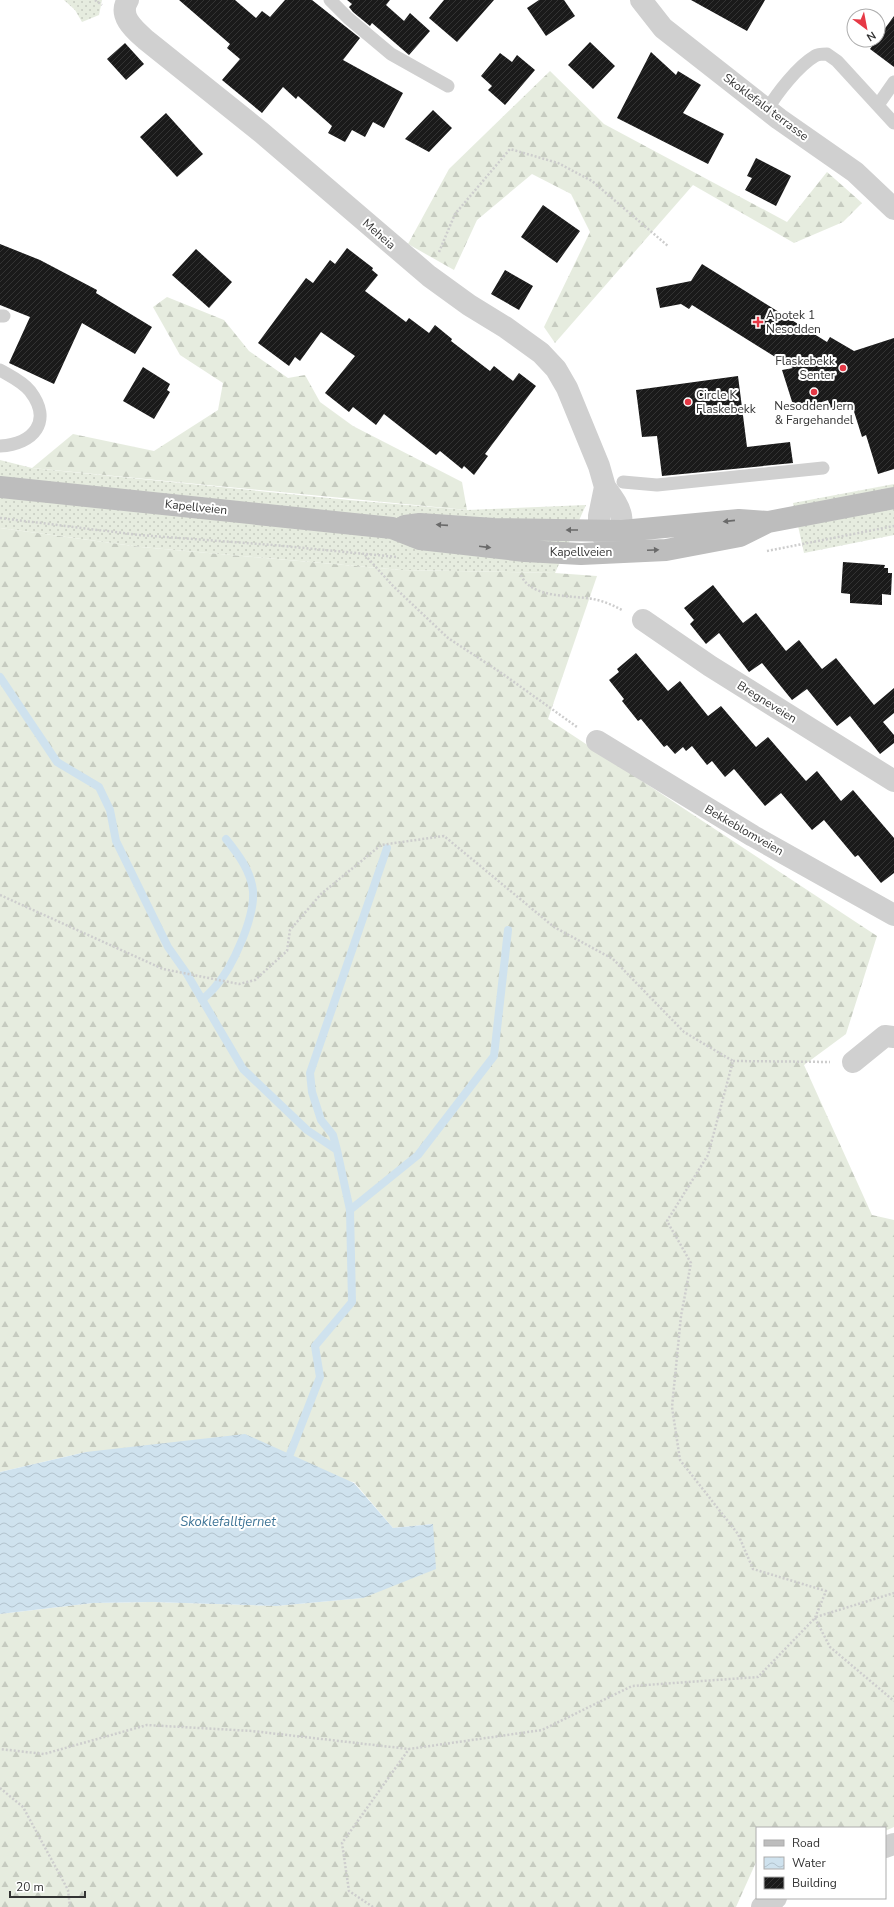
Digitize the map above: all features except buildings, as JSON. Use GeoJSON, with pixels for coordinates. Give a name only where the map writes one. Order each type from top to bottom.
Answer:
{"type":"FeatureCollection","features":[{"type":"Feature","properties":{"kind":"main road","name":"Kapellveien"},"geometry":{"type":"LineString","coordinates":[[0,487],[392,528],[420,524],[494,530],[622,531],[739,520],[768,522],[894,498]]}},
{"type":"Feature","properties":{"kind":"main road","name":"Kapellveien"},"geometry":{"type":"LineString","coordinates":[[392,528],[420,539],[497,548],[581,554],[666,550],[740,536],[768,522]]}},
{"type":"Feature","properties":{"kind":"street","name":"Meheia"},"geometry":{"type":"LineString","coordinates":[[128,0],[125,6],[125,13],[132,28],[262,133],[429,276],[469,305],[532,345],[556,369],[567,388],[599,466],[614,484],[621,517],[622,531],[614,553]]}},
{"type":"Feature","properties":{"kind":"street","name":"Skoklefald terrasse"},"geometry":{"type":"LineString","coordinates":[[641,0],[663,28],[767,110],[854,172],[894,209]]}},
{"type":"Feature","properties":{"kind":"street","name":"Meheia"},"geometry":{"type":"LineString","coordinates":[[599,530],[599,516],[614,484]]}},
{"type":"Feature","properties":{"kind":"street"},"geometry":{"type":"LineString","coordinates":[[599,530],[614,553]]}},
{"type":"Feature","properties":{"kind":"street","name":"Bregneveien"},"geometry":{"type":"LineString","coordinates":[[643,620],[710,666],[894,781]]}},
{"type":"Feature","properties":{"kind":"street","name":"Bekkeblomveien"},"geometry":{"type":"LineString","coordinates":[[597,741],[747,832],[894,915]]}},
{"type":"Feature","properties":{"kind":"street"},"geometry":{"type":"LineString","coordinates":[[853,1062],[885,1036],[894,1037]]}},
{"type":"Feature","properties":{"kind":"street"},"geometry":{"type":"LineString","coordinates":[[762,1907],[774,1899]]}},
{"type":"Feature","properties":{"kind":"lane"},"geometry":{"type":"LineString","coordinates":[[330,0],[348,18],[403,63],[448,86]]}},
{"type":"Feature","properties":{"kind":"lane"},"geometry":{"type":"LineString","coordinates":[[767,110],[774,98],[800,69],[815,56],[827,54],[837,61],[894,123]]}},
{"type":"Feature","properties":{"kind":"lane"},"geometry":{"type":"LineString","coordinates":[[878,105],[894,82]]}},
{"type":"Feature","properties":{"kind":"lane"},"geometry":{"type":"LineString","coordinates":[[0,370],[21,382],[29,390],[35,400],[40,415],[38,425],[31,436],[17,445],[0,446]]}},
{"type":"Feature","properties":{"kind":"lane"},"geometry":{"type":"LineString","coordinates":[[614,484],[657,485],[823,468]]}},
{"type":"Feature","properties":{"kind":"path"},"geometry":{"type":"LineString","coordinates":[[429,276],[455,214],[510,149],[558,163],[592,181],[668,246]]}},
{"type":"Feature","properties":{"kind":"path"},"geometry":{"type":"LineString","coordinates":[[364,554],[393,586],[448,638],[500,672],[597,741]]}},
{"type":"Feature","properties":{"kind":"path"},"geometry":{"type":"LineString","coordinates":[[520,572],[522,578],[546,594],[594,599],[614,606],[643,620]]}},
{"type":"Feature","properties":{"kind":"path"},"geometry":{"type":"LineString","coordinates":[[0,895],[163,968],[239,984],[255,980],[287,951],[290,930],[321,894],[381,845],[444,836],[554,927],[613,959],[684,1032],[733,1062],[853,1062]]}},
{"type":"Feature","properties":{"kind":"path"},"geometry":{"type":"LineString","coordinates":[[0,1749],[44,1754],[147,1725],[252,1731],[409,1749],[542,1730],[632,1686],[758,1677],[815,1618],[826,1591],[753,1569],[738,1534],[680,1460],[672,1408],[681,1316],[691,1263],[667,1221],[708,1156],[733,1062]]}},
{"type":"Feature","properties":{"kind":"path"},"geometry":{"type":"LineString","coordinates":[[815,1618],[894,1593]]}},
{"type":"Feature","properties":{"kind":"path"},"geometry":{"type":"LineString","coordinates":[[815,1618],[830,1647],[894,1701]]}},
{"type":"Feature","properties":{"kind":"path"},"geometry":{"type":"LineString","coordinates":[[373,1907],[349,1891],[342,1842],[409,1749]]}},
{"type":"Feature","properties":{"kind":"path"},"geometry":{"type":"LineString","coordinates":[[0,1788],[23,1807],[68,1890],[70,1907]]}},
{"type":"Feature","properties":{"kind":"green space"},"geometry":{"type":"Polygon","coordinates":[[[64,0],[102,0],[99,15],[82,22],[75,10],[64,0]]]}},
{"type":"Feature","properties":{"kind":"green space"},"geometry":{"type":"Polygon","coordinates":[[[550,71],[604,124],[787,222],[827,172],[862,203],[843,222],[794,243],[693,185],[555,343],[544,327],[590,232],[571,194],[532,174],[477,220],[454,270],[408,244],[449,169],[550,71]]]}},
{"type":"Feature","properties":{"kind":"green space"},"geometry":{"type":"Polygon","coordinates":[[[167,297],[224,320],[249,351],[288,378],[305,375],[320,402],[353,426],[462,482],[467,510],[32,468],[73,434],[154,451],[218,410],[223,383],[180,355],[153,307],[167,297]]]}},
{"type":"Feature","properties":{"kind":"green space"},"geometry":{"type":"Polygon","coordinates":[[[0,460],[32,468],[349,500],[467,510],[586,505],[555,573],[401,570],[141,547],[0,528],[0,460]]]}},
{"type":"Feature","properties":{"kind":"green space"},"geometry":{"type":"Polygon","coordinates":[[[894,484],[894,535],[804,553],[793,503],[894,484]]]}},
{"type":"Feature","properties":{"kind":"green space"},"geometry":{"type":"Polygon","coordinates":[[[0,528],[141,547],[401,570],[555,573],[597,576],[548,719],[877,936],[846,1034],[804,1065],[872,1215],[894,1220],[894,1827],[886,1831],[886,1827],[756,1827],[756,1862],[736,1907],[0,1907],[0,1614],[93,1603],[152,1602],[276,1606],[362,1598],[433,1524],[393,1528],[354,1482],[86,1452],[0,1472],[0,528]]]}},
{"type":"Feature","properties":{"kind":"water","name":"Skoklefalltjernet"},"geometry":{"type":"Polygon","coordinates":[[[245,1434],[354,1483],[393,1528],[433,1524],[436,1569],[363,1598],[276,1606],[152,1602],[93,1603],[0,1614],[0,1472],[86,1452],[245,1434]]]}},
{"type":"Feature","properties":{"kind":"waterway"},"geometry":{"type":"LineString","coordinates":[[0,677],[57,762],[99,787],[110,810],[116,841],[168,947],[187,974],[243,1069],[307,1130],[337,1150],[350,1210],[352,1302],[315,1346],[320,1377],[290,1454]]}},
{"type":"Feature","properties":{"kind":"waterway"},"geometry":{"type":"LineString","coordinates":[[202,1000],[213,989],[229,967],[247,928],[253,902],[253,891],[250,877],[239,857],[226,839]]}},
{"type":"Feature","properties":{"kind":"waterway"},"geometry":{"type":"LineString","coordinates":[[337,1150],[333,1135],[321,1120],[312,1092],[310,1073],[387,848]]}},
{"type":"Feature","properties":{"kind":"waterway"},"geometry":{"type":"LineString","coordinates":[[350,1210],[418,1155],[494,1056],[508,930]]}},
{"type":"Feature","properties":{"kind":"place","name":"Apotek 1 Nesodden"},"geometry":{"type":"Point","coordinates":[758,322]}},
{"type":"Feature","properties":{"kind":"place","name":"Flaskebekk Senter"},"geometry":{"type":"Point","coordinates":[843,368]}},
{"type":"Feature","properties":{"kind":"place","name":"Nesodden Jern & Fargehandel"},"geometry":{"type":"Point","coordinates":[814,392]}},
{"type":"Feature","properties":{"kind":"place","name":"Circle K Flaskebekk"},"geometry":{"type":"Point","coordinates":[688,402]}}]}
